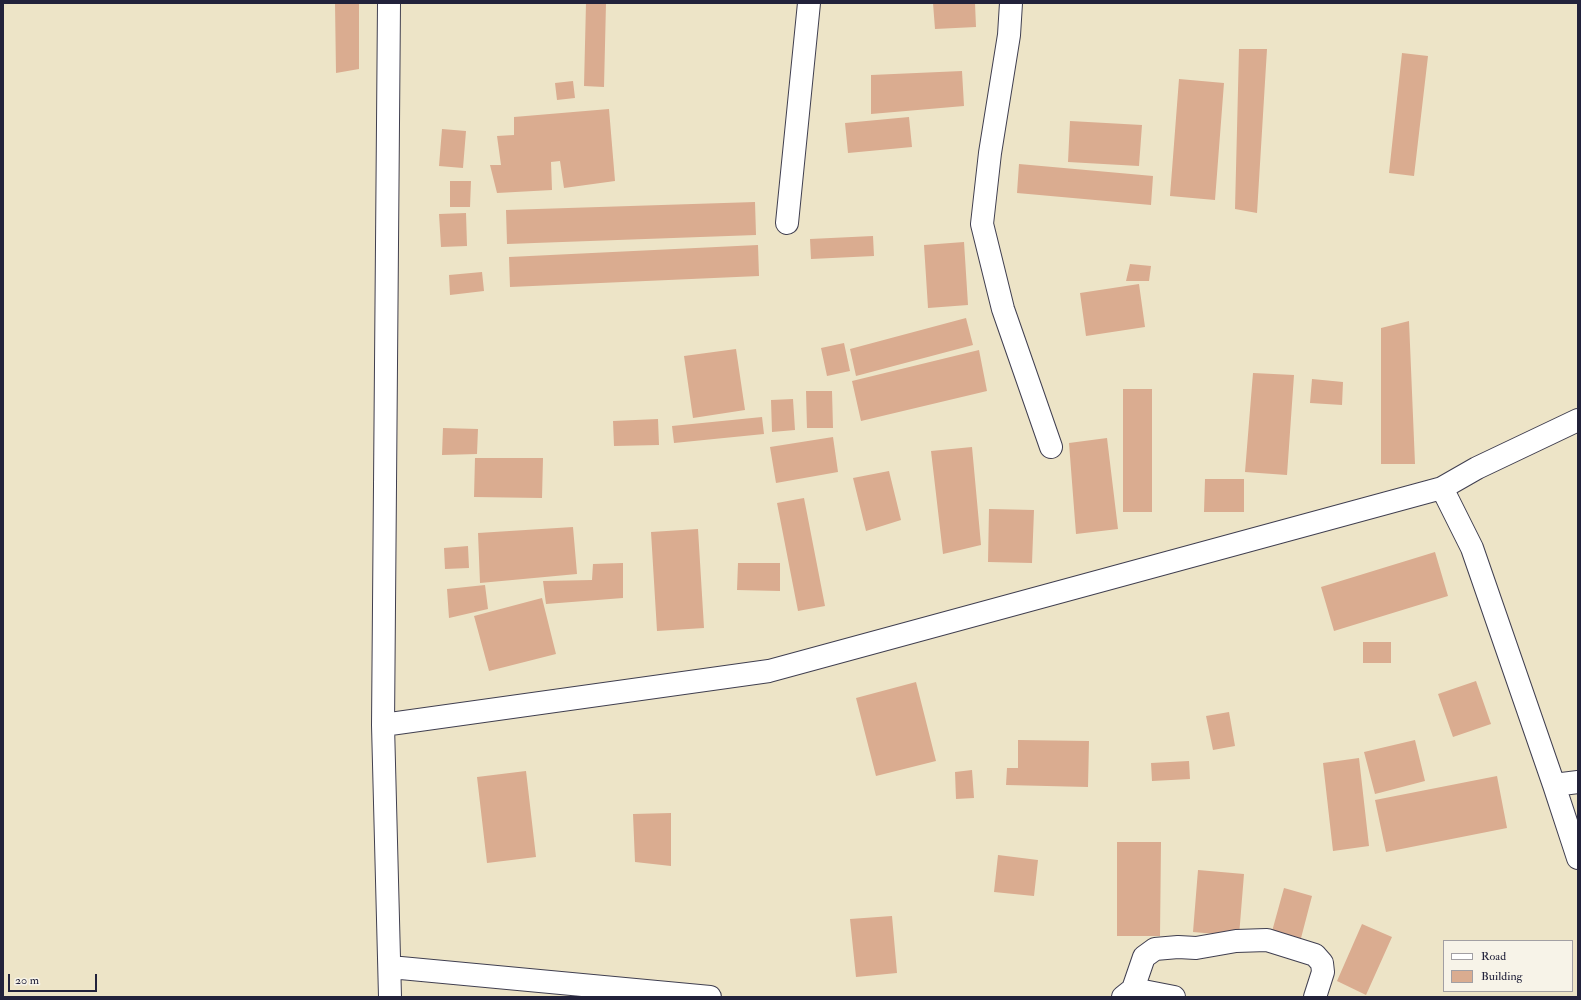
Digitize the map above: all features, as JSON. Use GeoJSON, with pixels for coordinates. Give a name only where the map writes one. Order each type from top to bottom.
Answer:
{"type":"FeatureCollection","features":[{"type":"Feature","properties":{"kind":"street"},"geometry":{"type":"LineString","coordinates":[[390,3],[383,725],[390,997]]}},
{"type":"Feature","properties":{"kind":"street"},"geometry":{"type":"LineString","coordinates":[[787,223],[809,3]]}},
{"type":"Feature","properties":{"kind":"street"},"geometry":{"type":"LineString","coordinates":[[1011,3],[1009,35],[990,153],[982,224],[1003,309],[1051,447]]}},
{"type":"Feature","properties":{"kind":"street"},"geometry":{"type":"LineString","coordinates":[[383,725],[769,671],[1442,488],[1477,468],[1578,420]]}},
{"type":"Feature","properties":{"kind":"street"},"geometry":{"type":"LineString","coordinates":[[1442,488],[1472,548],[1578,858]]}},
{"type":"Feature","properties":{"kind":"street"},"geometry":{"type":"LineString","coordinates":[[1554,785],[1578,782]]}},
{"type":"Feature","properties":{"kind":"street"},"geometry":{"type":"LineString","coordinates":[[1174,997],[1128,993],[1144,957],[1155,949],[1178,947],[1196,948],[1236,941],[1267,940],[1315,955],[1322,962],[1323,972],[1315,997]]}},
{"type":"Feature","properties":{"kind":"street"},"geometry":{"type":"LineString","coordinates":[[390,967],[710,997]]}},
{"type":"Feature","properties":{"kind":"building"},"geometry":{"type":"Polygon","coordinates":[[[335,3],[359,3],[359,69],[336,73],[335,3]]]}},
{"type":"Feature","properties":{"kind":"building"},"geometry":{"type":"Polygon","coordinates":[[[586,3],[606,3],[604,87],[584,86],[586,3]]]}},
{"type":"Feature","properties":{"kind":"building"},"geometry":{"type":"Polygon","coordinates":[[[933,3],[975,3],[976,27],[935,29],[933,3]]]}},
{"type":"Feature","properties":{"kind":"building"},"geometry":{"type":"Polygon","coordinates":[[[1239,49],[1267,49],[1257,213],[1235,209],[1239,49]]]}},
{"type":"Feature","properties":{"kind":"building"},"geometry":{"type":"Polygon","coordinates":[[[1402,53],[1428,56],[1414,176],[1389,173],[1402,53]]]}},
{"type":"Feature","properties":{"kind":"building"},"geometry":{"type":"Polygon","coordinates":[[[962,71],[964,106],[871,114],[871,75],[962,71]]]}},
{"type":"Feature","properties":{"kind":"building"},"geometry":{"type":"Polygon","coordinates":[[[1179,79],[1224,83],[1215,200],[1170,196],[1179,79]]]}},
{"type":"Feature","properties":{"kind":"building"},"geometry":{"type":"Polygon","coordinates":[[[573,81],[575,98],[557,100],[555,83],[573,81]]]}},
{"type":"Feature","properties":{"kind":"building"},"geometry":{"type":"Polygon","coordinates":[[[609,109],[615,181],[564,188],[560,161],[551,162],[552,190],[497,193],[490,165],[501,165],[497,136],[514,135],[514,117],[609,109]]]}},
{"type":"Feature","properties":{"kind":"building"},"geometry":{"type":"Polygon","coordinates":[[[909,117],[912,147],[848,153],[845,123],[909,117]]]}},
{"type":"Feature","properties":{"kind":"building"},"geometry":{"type":"Polygon","coordinates":[[[1070,121],[1142,125],[1139,166],[1068,162],[1070,121]]]}},
{"type":"Feature","properties":{"kind":"building"},"geometry":{"type":"Polygon","coordinates":[[[442,129],[466,131],[463,168],[439,166],[442,129]]]}},
{"type":"Feature","properties":{"kind":"building"},"geometry":{"type":"Polygon","coordinates":[[[1019,164],[1153,176],[1151,205],[1017,193],[1019,164]]]}},
{"type":"Feature","properties":{"kind":"building"},"geometry":{"type":"Polygon","coordinates":[[[450,181],[471,181],[470,207],[450,207],[450,181]]]}},
{"type":"Feature","properties":{"kind":"building"},"geometry":{"type":"Polygon","coordinates":[[[755,202],[756,235],[507,244],[506,210],[755,202]]]}},
{"type":"Feature","properties":{"kind":"building"},"geometry":{"type":"Polygon","coordinates":[[[466,213],[467,246],[441,247],[439,214],[466,213]]]}},
{"type":"Feature","properties":{"kind":"building"},"geometry":{"type":"Polygon","coordinates":[[[873,236],[874,256],[811,259],[810,239],[873,236]]]}},
{"type":"Feature","properties":{"kind":"building"},"geometry":{"type":"Polygon","coordinates":[[[964,242],[968,305],[928,308],[924,245],[964,242]]]}},
{"type":"Feature","properties":{"kind":"building"},"geometry":{"type":"Polygon","coordinates":[[[758,245],[759,276],[510,287],[509,257],[758,245]]]}},
{"type":"Feature","properties":{"kind":"building"},"geometry":{"type":"Polygon","coordinates":[[[1130,264],[1151,266],[1149,281],[1126,281],[1130,264]]]}},
{"type":"Feature","properties":{"kind":"building"},"geometry":{"type":"Polygon","coordinates":[[[482,272],[484,291],[450,295],[449,275],[482,272]]]}},
{"type":"Feature","properties":{"kind":"building"},"geometry":{"type":"Polygon","coordinates":[[[1139,284],[1145,327],[1086,336],[1080,293],[1139,284]]]}},
{"type":"Feature","properties":{"kind":"building"},"geometry":{"type":"Polygon","coordinates":[[[966,318],[973,345],[856,376],[850,349],[966,318]]]}},
{"type":"Feature","properties":{"kind":"building"},"geometry":{"type":"Polygon","coordinates":[[[1409,321],[1415,464],[1381,464],[1381,328],[1409,321]]]}},
{"type":"Feature","properties":{"kind":"building"},"geometry":{"type":"Polygon","coordinates":[[[844,343],[850,371],[827,376],[821,348],[844,343]]]}},
{"type":"Feature","properties":{"kind":"building"},"geometry":{"type":"Polygon","coordinates":[[[736,349],[745,410],[693,418],[684,356],[736,349]]]}},
{"type":"Feature","properties":{"kind":"building"},"geometry":{"type":"Polygon","coordinates":[[[979,350],[987,391],[861,421],[852,381],[979,350]]]}},
{"type":"Feature","properties":{"kind":"building"},"geometry":{"type":"Polygon","coordinates":[[[1253,373],[1294,375],[1287,475],[1245,472],[1253,373]]]}},
{"type":"Feature","properties":{"kind":"building"},"geometry":{"type":"Polygon","coordinates":[[[1312,379],[1343,382],[1342,405],[1310,403],[1312,379]]]}},
{"type":"Feature","properties":{"kind":"building"},"geometry":{"type":"Polygon","coordinates":[[[1123,389],[1152,389],[1152,512],[1123,512],[1123,389]]]}},
{"type":"Feature","properties":{"kind":"building"},"geometry":{"type":"Polygon","coordinates":[[[806,391],[832,391],[833,428],[807,428],[806,391]]]}},
{"type":"Feature","properties":{"kind":"building"},"geometry":{"type":"Polygon","coordinates":[[[793,399],[795,430],[772,432],[771,400],[793,399]]]}},
{"type":"Feature","properties":{"kind":"building"},"geometry":{"type":"Polygon","coordinates":[[[762,417],[764,434],[674,443],[672,426],[762,417]]]}},
{"type":"Feature","properties":{"kind":"building"},"geometry":{"type":"Polygon","coordinates":[[[658,419],[659,445],[614,446],[613,421],[658,419]]]}},
{"type":"Feature","properties":{"kind":"building"},"geometry":{"type":"Polygon","coordinates":[[[443,428],[478,429],[477,454],[442,455],[443,428]]]}},
{"type":"Feature","properties":{"kind":"building"},"geometry":{"type":"Polygon","coordinates":[[[833,437],[838,472],[776,483],[770,447],[833,437]]]}},
{"type":"Feature","properties":{"kind":"building"},"geometry":{"type":"Polygon","coordinates":[[[1107,438],[1118,529],[1076,534],[1069,443],[1107,438]]]}},
{"type":"Feature","properties":{"kind":"building"},"geometry":{"type":"Polygon","coordinates":[[[972,447],[981,545],[943,554],[931,451],[972,447]]]}},
{"type":"Feature","properties":{"kind":"building"},"geometry":{"type":"Polygon","coordinates":[[[475,458],[543,458],[542,498],[474,497],[475,458]]]}},
{"type":"Feature","properties":{"kind":"building"},"geometry":{"type":"Polygon","coordinates":[[[889,471],[901,520],[866,531],[853,478],[889,471]]]}},
{"type":"Feature","properties":{"kind":"building"},"geometry":{"type":"Polygon","coordinates":[[[1205,479],[1244,479],[1244,512],[1204,512],[1205,479]]]}},
{"type":"Feature","properties":{"kind":"building"},"geometry":{"type":"Polygon","coordinates":[[[804,498],[825,606],[798,611],[777,503],[804,498]]]}},
{"type":"Feature","properties":{"kind":"building"},"geometry":{"type":"Polygon","coordinates":[[[989,509],[1034,510],[1032,563],[988,562],[989,509]]]}},
{"type":"Feature","properties":{"kind":"building"},"geometry":{"type":"Polygon","coordinates":[[[573,527],[577,574],[480,583],[478,533],[573,527]]]}},
{"type":"Feature","properties":{"kind":"building"},"geometry":{"type":"Polygon","coordinates":[[[698,529],[704,628],[657,631],[651,532],[698,529]]]}},
{"type":"Feature","properties":{"kind":"building"},"geometry":{"type":"Polygon","coordinates":[[[468,546],[469,568],[445,569],[444,548],[468,546]]]}},
{"type":"Feature","properties":{"kind":"building"},"geometry":{"type":"Polygon","coordinates":[[[1435,552],[1448,596],[1334,631],[1321,587],[1435,552]]]}},
{"type":"Feature","properties":{"kind":"building"},"geometry":{"type":"Polygon","coordinates":[[[623,563],[623,598],[546,604],[543,581],[592,580],[593,564],[623,563]]]}},
{"type":"Feature","properties":{"kind":"building"},"geometry":{"type":"Polygon","coordinates":[[[738,563],[780,563],[780,591],[737,590],[738,563]]]}},
{"type":"Feature","properties":{"kind":"building"},"geometry":{"type":"Polygon","coordinates":[[[485,585],[488,609],[449,618],[447,589],[485,585]]]}},
{"type":"Feature","properties":{"kind":"building"},"geometry":{"type":"Polygon","coordinates":[[[542,598],[556,654],[489,671],[474,616],[542,598]]]}},
{"type":"Feature","properties":{"kind":"building"},"geometry":{"type":"Polygon","coordinates":[[[1363,642],[1391,642],[1391,663],[1363,663],[1363,642]]]}},
{"type":"Feature","properties":{"kind":"building"},"geometry":{"type":"Polygon","coordinates":[[[1476,681],[1491,724],[1453,737],[1438,694],[1476,681]]]}},
{"type":"Feature","properties":{"kind":"building"},"geometry":{"type":"Polygon","coordinates":[[[916,682],[936,761],[876,776],[856,698],[916,682]]]}},
{"type":"Feature","properties":{"kind":"building"},"geometry":{"type":"Polygon","coordinates":[[[1229,712],[1235,746],[1213,750],[1206,716],[1229,712]]]}},
{"type":"Feature","properties":{"kind":"building"},"geometry":{"type":"Polygon","coordinates":[[[1018,740],[1089,741],[1088,787],[1006,785],[1007,768],[1018,768],[1018,740]]]}},
{"type":"Feature","properties":{"kind":"building"},"geometry":{"type":"Polygon","coordinates":[[[1415,740],[1425,781],[1375,794],[1364,752],[1415,740]]]}},
{"type":"Feature","properties":{"kind":"building"},"geometry":{"type":"Polygon","coordinates":[[[1359,758],[1369,846],[1333,851],[1323,763],[1359,758]]]}},
{"type":"Feature","properties":{"kind":"building"},"geometry":{"type":"Polygon","coordinates":[[[1189,761],[1190,779],[1152,781],[1151,763],[1189,761]]]}},
{"type":"Feature","properties":{"kind":"building"},"geometry":{"type":"Polygon","coordinates":[[[972,770],[974,798],[956,799],[955,772],[972,770]]]}},
{"type":"Feature","properties":{"kind":"building"},"geometry":{"type":"Polygon","coordinates":[[[526,771],[536,857],[487,863],[477,777],[526,771]]]}},
{"type":"Feature","properties":{"kind":"building"},"geometry":{"type":"Polygon","coordinates":[[[1497,776],[1507,828],[1386,852],[1375,800],[1497,776]]]}},
{"type":"Feature","properties":{"kind":"building"},"geometry":{"type":"Polygon","coordinates":[[[671,813],[671,866],[635,862],[633,814],[671,813]]]}},
{"type":"Feature","properties":{"kind":"building"},"geometry":{"type":"Polygon","coordinates":[[[1117,842],[1161,842],[1160,936],[1117,936],[1117,842]]]}},
{"type":"Feature","properties":{"kind":"building"},"geometry":{"type":"Polygon","coordinates":[[[998,855],[1038,860],[1034,896],[994,892],[998,855]]]}},
{"type":"Feature","properties":{"kind":"building"},"geometry":{"type":"Polygon","coordinates":[[[1198,870],[1244,874],[1239,936],[1193,932],[1198,870]]]}},
{"type":"Feature","properties":{"kind":"building"},"geometry":{"type":"Polygon","coordinates":[[[1284,888],[1312,896],[1300,942],[1271,935],[1284,888]]]}},
{"type":"Feature","properties":{"kind":"building"},"geometry":{"type":"Polygon","coordinates":[[[892,916],[897,973],[856,977],[850,919],[892,916]]]}},
{"type":"Feature","properties":{"kind":"building"},"geometry":{"type":"Polygon","coordinates":[[[1362,924],[1392,937],[1366,995],[1337,981],[1362,924]]]}}]}
